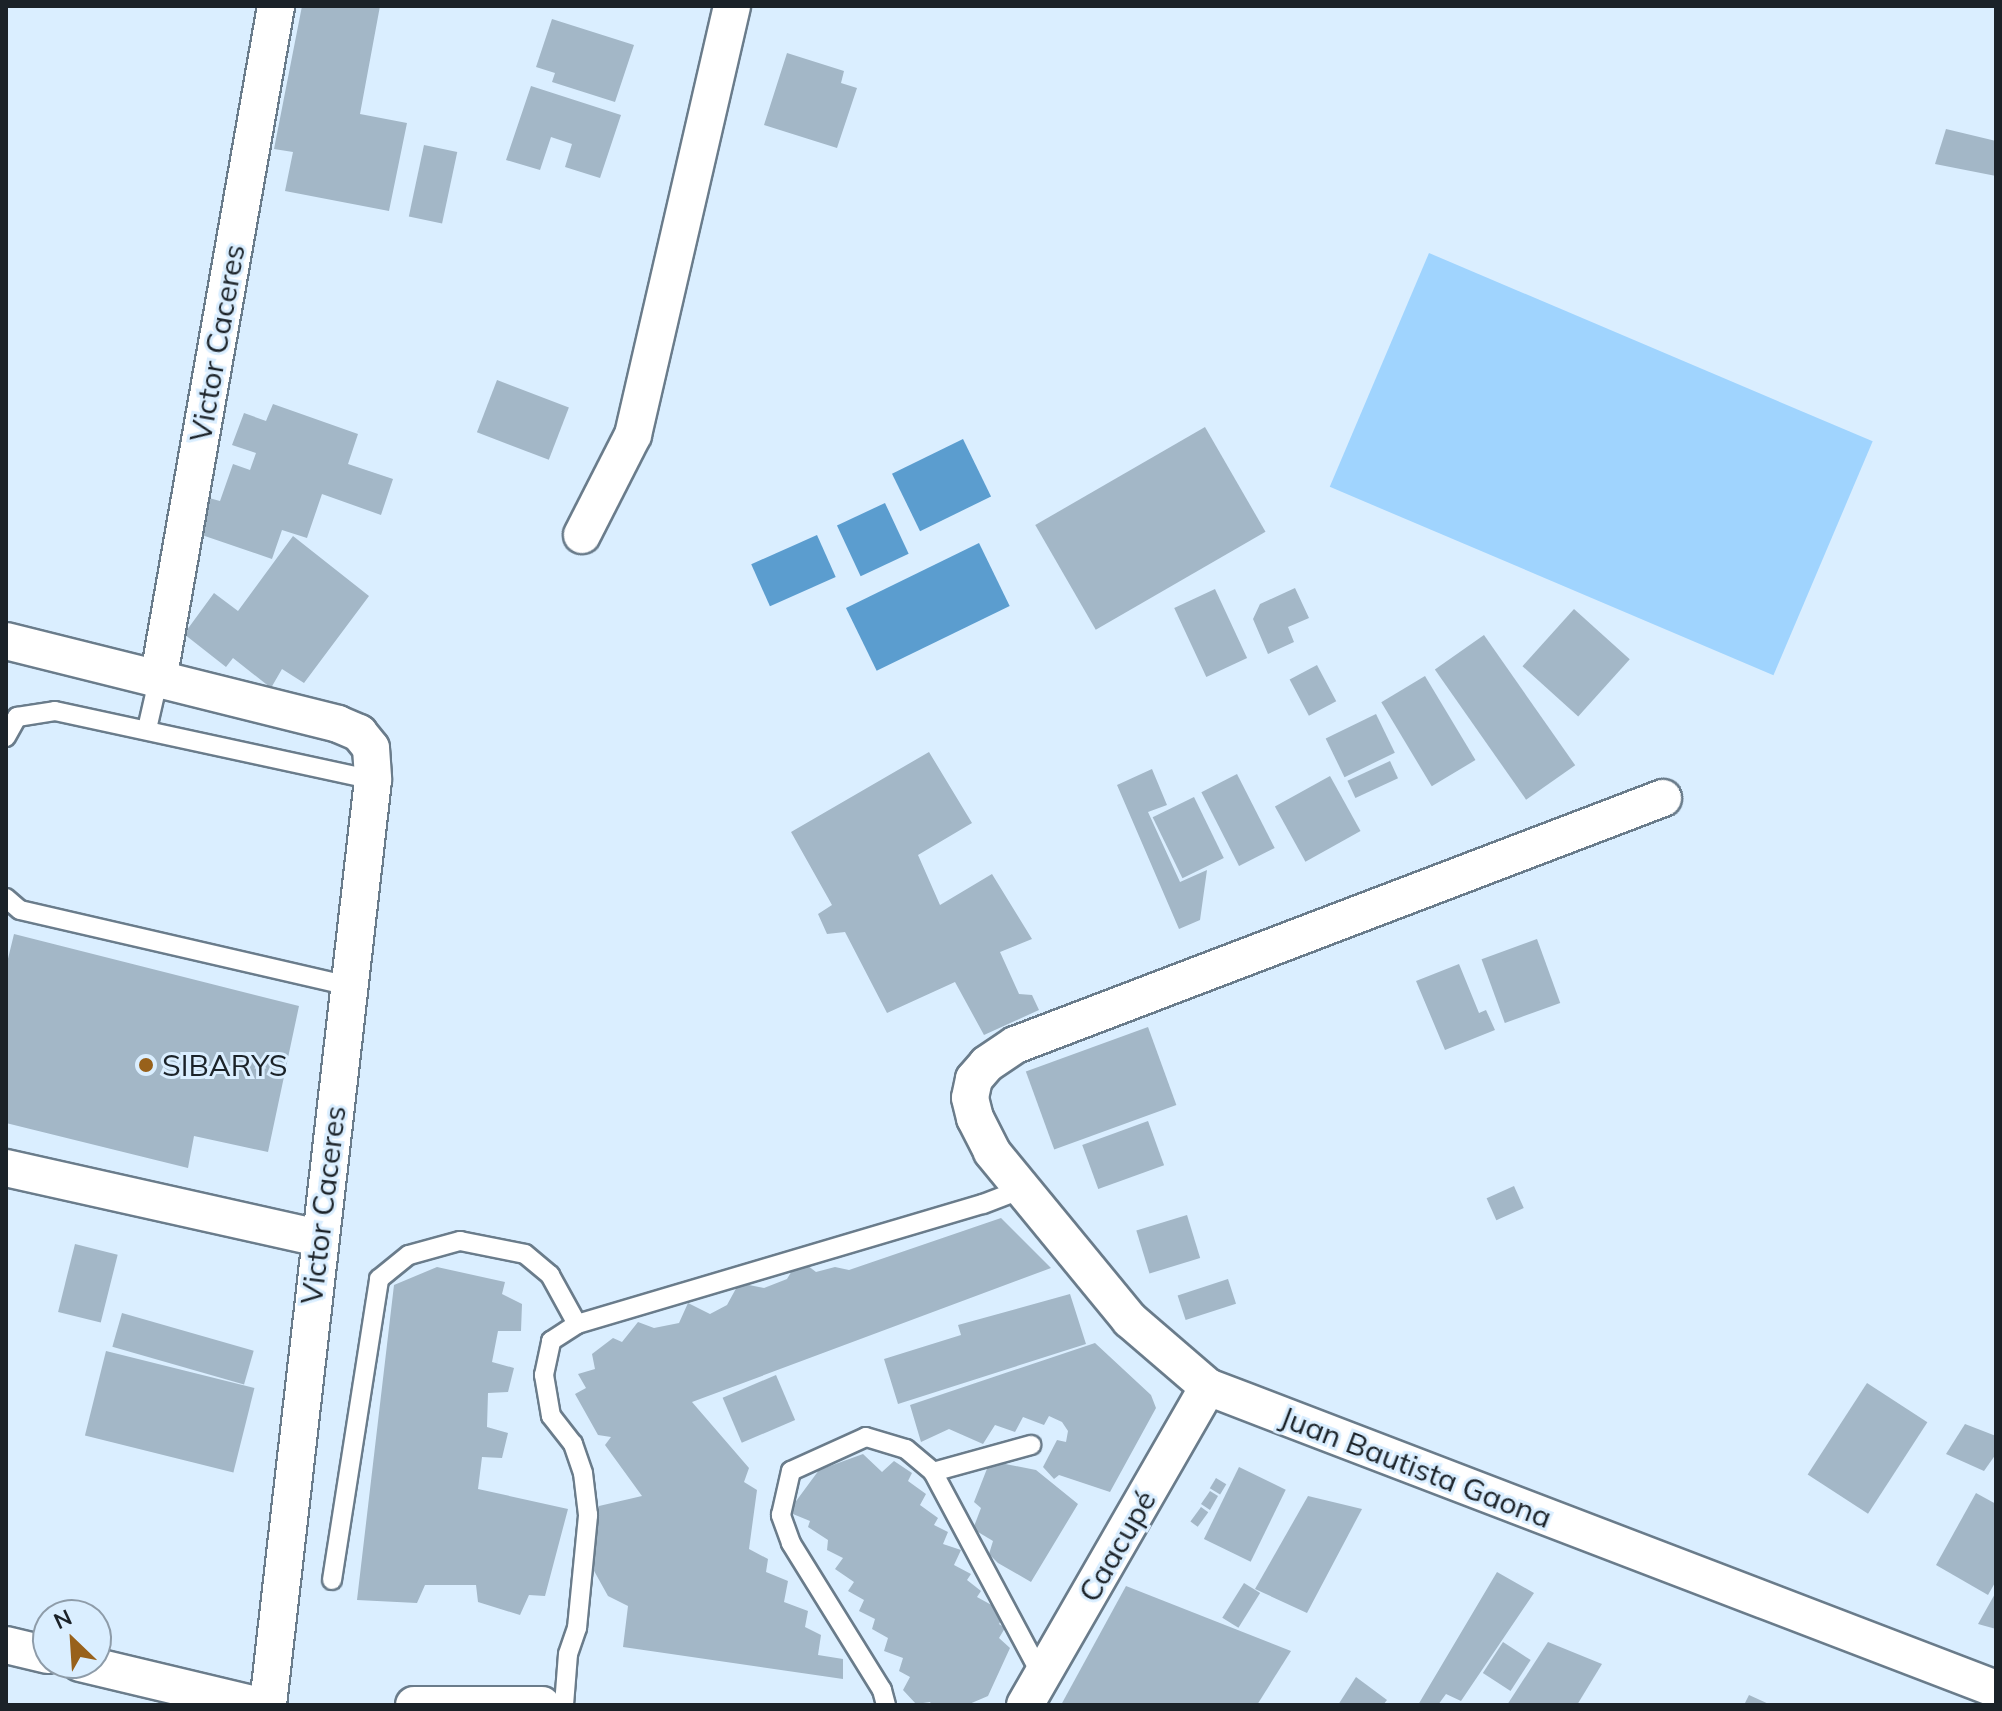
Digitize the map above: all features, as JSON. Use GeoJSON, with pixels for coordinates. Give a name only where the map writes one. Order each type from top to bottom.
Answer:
{"type":"FeatureCollection","features":[{"type":"Feature","properties":{"kind":"street","name":"Victor Caceres"},"geometry":{"type":"LineString","coordinates":[[268,1705],[373,780],[371,748],[359,733],[338,724],[158,681],[276,6]]}},
{"type":"Feature","properties":{"kind":"street"},"geometry":{"type":"LineString","coordinates":[[582,535],[633,435],[732,6]]}},
{"type":"Feature","properties":{"kind":"street"},"geometry":{"type":"LineString","coordinates":[[6,641],[158,681]]}},
{"type":"Feature","properties":{"kind":"street","name":"Juan Bautista Gaona"},"geometry":{"type":"LineString","coordinates":[[1663,798],[1015,1045],[987,1064],[974,1079],[970,1098],[975,1118],[992,1152],[1130,1320],[1208,1387],[1996,1689]]}},
{"type":"Feature","properties":{"kind":"street"},"geometry":{"type":"LineString","coordinates":[[6,1168],[319,1238]]}},
{"type":"Feature","properties":{"kind":"street","name":"Caacupé"},"geometry":{"type":"LineString","coordinates":[[1034,1691],[1208,1387]]}},
{"type":"Feature","properties":{"kind":"street"},"geometry":{"type":"LineString","coordinates":[[6,1645],[32,1651]]}},
{"type":"Feature","properties":{"kind":"street"},"geometry":{"type":"LineString","coordinates":[[112,1671],[256,1705]]}},
{"type":"Feature","properties":{"kind":"street"},"geometry":{"type":"LineString","coordinates":[[414,1705],[542,1705]]}},
{"type":"Feature","properties":{"kind":"lane"},"geometry":{"type":"LineString","coordinates":[[147,729],[158,681]]}},
{"type":"Feature","properties":{"kind":"lane"},"geometry":{"type":"LineString","coordinates":[[6,737],[17,717],[55,711],[373,780]]}},
{"type":"Feature","properties":{"kind":"lane"},"geometry":{"type":"LineString","coordinates":[[6,898],[20,910],[348,986]]}},
{"type":"Feature","properties":{"kind":"lane"},"geometry":{"type":"LineString","coordinates":[[564,1705],[568,1654],[577,1628],[588,1515],[583,1473],[573,1444],[551,1416],[544,1375],[551,1341],[577,1324],[983,1204],[1022,1189]]}},
{"type":"Feature","properties":{"kind":"lane"},"geometry":{"type":"LineString","coordinates":[[332,1580],[379,1279],[409,1255],[460,1241],[525,1254],[550,1275],[577,1324]]}},
{"type":"Feature","properties":{"kind":"lane"},"geometry":{"type":"LineString","coordinates":[[886,1705],[882,1690],[791,1543],[781,1515],[791,1471],[866,1437],[906,1449],[933,1472],[1034,1691]]}},
{"type":"Feature","properties":{"kind":"lane"},"geometry":{"type":"LineString","coordinates":[[933,1472],[1031,1445]]}},
{"type":"Feature","properties":{"kind":"shaded area"},"geometry":{"type":"Polygon","coordinates":[[[1429,253],[1873,441],[1773,675],[1330,487],[1429,253]]]}},
{"type":"Feature","properties":{"kind":"shaded area"},"geometry":{"type":"Polygon","coordinates":[[[963,439],[991,497],[920,531],[892,474],[963,439]]]}},
{"type":"Feature","properties":{"kind":"shaded area"},"geometry":{"type":"Polygon","coordinates":[[[885,503],[909,554],[861,576],[837,525],[885,503]]]}},
{"type":"Feature","properties":{"kind":"shaded area"},"geometry":{"type":"Polygon","coordinates":[[[817,535],[836,577],[770,606],[751,564],[817,535]]]}},
{"type":"Feature","properties":{"kind":"shaded area"},"geometry":{"type":"Polygon","coordinates":[[[979,543],[1010,606],[877,671],[846,608],[979,543]]]}},
{"type":"Feature","properties":{"kind":"building"},"geometry":{"type":"Polygon","coordinates":[[[302,6],[380,6],[360,114],[407,123],[389,211],[285,191],[293,152],[274,149],[302,6]]]}},
{"type":"Feature","properties":{"kind":"building"},"geometry":{"type":"Polygon","coordinates":[[[552,19],[634,45],[615,102],[552,82],[555,73],[536,67],[552,19]]]}},
{"type":"Feature","properties":{"kind":"building"},"geometry":{"type":"Polygon","coordinates":[[[787,53],[844,71],[841,83],[857,88],[837,148],[764,125],[787,53]]]}},
{"type":"Feature","properties":{"kind":"building"},"geometry":{"type":"Polygon","coordinates":[[[531,86],[621,115],[600,178],[565,167],[572,144],[551,137],[540,170],[506,160],[531,86]]]}},
{"type":"Feature","properties":{"kind":"building"},"geometry":{"type":"Polygon","coordinates":[[[1946,129],[1996,141],[1996,176],[1935,164],[1946,129]]]}},
{"type":"Feature","properties":{"kind":"building"},"geometry":{"type":"Polygon","coordinates":[[[424,145],[457,152],[442,223],[409,216],[424,145]]]}},
{"type":"Feature","properties":{"kind":"building"},"geometry":{"type":"Polygon","coordinates":[[[497,380],[569,408],[549,460],[477,432],[497,380]]]}},
{"type":"Feature","properties":{"kind":"building"},"geometry":{"type":"Polygon","coordinates":[[[273,404],[358,434],[348,464],[393,479],[381,515],[322,494],[307,538],[282,530],[272,559],[196,533],[209,498],[220,501],[233,464],[250,470],[256,453],[232,445],[244,413],[266,421],[273,404]]]}},
{"type":"Feature","properties":{"kind":"building"},"geometry":{"type":"Polygon","coordinates":[[[1205,427],[1266,532],[1096,630],[1035,525],[1205,427]]]}},
{"type":"Feature","properties":{"kind":"building"},"geometry":{"type":"Polygon","coordinates":[[[293,536],[369,596],[304,683],[282,669],[271,688],[233,658],[226,667],[184,634],[214,593],[238,611],[293,536]]]}},
{"type":"Feature","properties":{"kind":"building"},"geometry":{"type":"Polygon","coordinates":[[[1295,588],[1309,618],[1288,627],[1294,642],[1268,654],[1253,619],[1260,604],[1295,588]]]}},
{"type":"Feature","properties":{"kind":"building"},"geometry":{"type":"Polygon","coordinates":[[[1215,589],[1247,658],[1206,677],[1174,608],[1215,589]]]}},
{"type":"Feature","properties":{"kind":"building"},"geometry":{"type":"Polygon","coordinates":[[[1574,609],[1630,659],[1578,716],[1522,666],[1574,609]]]}},
{"type":"Feature","properties":{"kind":"building"},"geometry":{"type":"Polygon","coordinates":[[[1484,635],[1575,765],[1526,800],[1435,669],[1484,635]]]}},
{"type":"Feature","properties":{"kind":"building"},"geometry":{"type":"Polygon","coordinates":[[[1317,665],[1336,701],[1309,716],[1290,680],[1317,665]]]}},
{"type":"Feature","properties":{"kind":"building"},"geometry":{"type":"Polygon","coordinates":[[[1425,676],[1475,760],[1432,786],[1381,702],[1425,676]]]}},
{"type":"Feature","properties":{"kind":"building"},"geometry":{"type":"Polygon","coordinates":[[[1376,714],[1395,753],[1345,777],[1326,739],[1376,714]]]}},
{"type":"Feature","properties":{"kind":"building"},"geometry":{"type":"Polygon","coordinates":[[[929,752],[972,823],[918,855],[940,905],[992,874],[1032,939],[1000,952],[1019,994],[1032,995],[1039,1010],[984,1035],[955,982],[887,1013],[845,932],[827,934],[818,914],[832,905],[791,832],[929,752]]]}},
{"type":"Feature","properties":{"kind":"building"},"geometry":{"type":"Polygon","coordinates":[[[1390,761],[1398,778],[1355,798],[1347,781],[1390,761]]]}},
{"type":"Feature","properties":{"kind":"building"},"geometry":{"type":"Polygon","coordinates":[[[1152,769],[1167,805],[1148,812],[1180,882],[1207,870],[1200,920],[1179,929],[1117,785],[1152,769]]]}},
{"type":"Feature","properties":{"kind":"building"},"geometry":{"type":"Polygon","coordinates":[[[1237,774],[1275,848],[1239,866],[1201,792],[1237,774]]]}},
{"type":"Feature","properties":{"kind":"building"},"geometry":{"type":"Polygon","coordinates":[[[1330,776],[1361,831],[1305,862],[1275,807],[1330,776]]]}},
{"type":"Feature","properties":{"kind":"building"},"geometry":{"type":"Polygon","coordinates":[[[1194,797],[1224,858],[1182,878],[1153,817],[1194,797]]]}},
{"type":"Feature","properties":{"kind":"building","name":"SIBARYS"},"geometry":{"type":"Polygon","coordinates":[[[14,934],[299,1006],[268,1152],[194,1136],[188,1168],[6,1123],[6,967],[14,934]]]}},
{"type":"Feature","properties":{"kind":"building"},"geometry":{"type":"Polygon","coordinates":[[[1537,939],[1560,1003],[1505,1023],[1482,959],[1537,939]]]}},
{"type":"Feature","properties":{"kind":"building"},"geometry":{"type":"Polygon","coordinates":[[[1459,964],[1479,1013],[1486,1010],[1495,1030],[1445,1050],[1416,981],[1459,964]]]}},
{"type":"Feature","properties":{"kind":"building"},"geometry":{"type":"Polygon","coordinates":[[[1148,1027],[1176,1105],[1054,1149],[1026,1071],[1148,1027]]]}},
{"type":"Feature","properties":{"kind":"building"},"geometry":{"type":"Polygon","coordinates":[[[1148,1121],[1164,1165],[1098,1189],[1082,1145],[1148,1121]]]}},
{"type":"Feature","properties":{"kind":"building"},"geometry":{"type":"Polygon","coordinates":[[[1514,1186],[1524,1208],[1496,1220],[1487,1198],[1514,1186]]]}},
{"type":"Feature","properties":{"kind":"building"},"geometry":{"type":"Polygon","coordinates":[[[1187,1215],[1200,1258],[1149,1274],[1136,1230],[1187,1215]]]}},
{"type":"Feature","properties":{"kind":"building"},"geometry":{"type":"Polygon","coordinates":[[[1001,1218],[1051,1268],[692,1402],[749,1468],[744,1482],[757,1490],[749,1549],[768,1559],[766,1572],[788,1581],[784,1602],[808,1611],[805,1627],[821,1635],[818,1655],[843,1659],[843,1679],[623,1647],[628,1606],[608,1596],[588,1560],[599,1506],[642,1496],[605,1445],[611,1437],[598,1435],[575,1394],[586,1388],[578,1374],[595,1369],[592,1354],[613,1338],[622,1342],[638,1322],[654,1328],[679,1323],[688,1303],[710,1314],[727,1305],[739,1283],[764,1288],[787,1279],[799,1259],[816,1272],[835,1267],[849,1270],[1001,1218]]]}},
{"type":"Feature","properties":{"kind":"building"},"geometry":{"type":"Polygon","coordinates":[[[75,1244],[118,1255],[101,1323],[58,1312],[75,1244]]]}},
{"type":"Feature","properties":{"kind":"building"},"geometry":{"type":"Polygon","coordinates":[[[437,1267],[505,1282],[502,1294],[522,1304],[521,1331],[498,1331],[492,1362],[514,1368],[508,1392],[488,1393],[487,1427],[508,1433],[502,1458],[482,1457],[478,1489],[568,1509],[545,1596],[529,1595],[520,1615],[478,1602],[476,1585],[425,1585],[417,1603],[357,1600],[394,1285],[437,1267]]]}},
{"type":"Feature","properties":{"kind":"building"},"geometry":{"type":"Polygon","coordinates":[[[1228,1279],[1236,1304],[1186,1320],[1178,1295],[1228,1279]]]}},
{"type":"Feature","properties":{"kind":"building"},"geometry":{"type":"Polygon","coordinates":[[[1070,1294],[1086,1344],[898,1404],[884,1359],[961,1335],[958,1325],[1070,1294]]]}},
{"type":"Feature","properties":{"kind":"building"},"geometry":{"type":"Polygon","coordinates":[[[122,1313],[254,1351],[244,1384],[112,1347],[122,1313]]]}},
{"type":"Feature","properties":{"kind":"building"},"geometry":{"type":"Polygon","coordinates":[[[1095,1343],[1151,1395],[1156,1408],[1110,1492],[1059,1475],[1054,1479],[1043,1467],[1057,1440],[1066,1442],[1068,1431],[1062,1422],[1049,1416],[1044,1425],[1023,1417],[1015,1432],[995,1425],[983,1444],[949,1429],[921,1442],[910,1405],[1095,1343]]]}},
{"type":"Feature","properties":{"kind":"building"},"geometry":{"type":"Polygon","coordinates":[[[106,1351],[254,1388],[233,1472],[85,1435],[106,1351]]]}},
{"type":"Feature","properties":{"kind":"building"},"geometry":{"type":"Polygon","coordinates":[[[776,1375],[795,1420],[742,1443],[723,1398],[776,1375]]]}},
{"type":"Feature","properties":{"kind":"building"},"geometry":{"type":"Polygon","coordinates":[[[1867,1383],[1927,1422],[1868,1514],[1808,1474],[1867,1383]]]}},
{"type":"Feature","properties":{"kind":"building"},"geometry":{"type":"Polygon","coordinates":[[[1965,1424],[1996,1436],[1996,1454],[1984,1471],[1946,1454],[1965,1424]]]}},
{"type":"Feature","properties":{"kind":"building"},"geometry":{"type":"Polygon","coordinates":[[[863,1454],[882,1472],[894,1461],[912,1473],[908,1481],[926,1494],[920,1505],[938,1518],[934,1525],[948,1532],[943,1544],[961,1550],[954,1565],[971,1574],[967,1580],[981,1591],[977,1597],[1006,1613],[999,1624],[1005,1628],[999,1638],[1010,1648],[988,1696],[967,1705],[916,1704],[903,1690],[910,1677],[899,1671],[903,1658],[884,1651],[888,1638],[872,1629],[875,1619],[859,1611],[864,1600],[848,1591],[854,1582],[835,1569],[843,1558],[827,1550],[828,1540],[808,1527],[810,1521],[788,1512],[819,1470],[863,1454]]]}},
{"type":"Feature","properties":{"kind":"building"},"geometry":{"type":"Polygon","coordinates":[[[990,1461],[1036,1470],[1078,1504],[1031,1582],[998,1563],[989,1554],[993,1541],[973,1529],[981,1508],[974,1502],[990,1461]]]}},
{"type":"Feature","properties":{"kind":"building"},"geometry":{"type":"Polygon","coordinates":[[[1239,1467],[1286,1490],[1251,1562],[1204,1539],[1239,1467]]]}},
{"type":"Feature","properties":{"kind":"building"},"geometry":{"type":"Polygon","coordinates":[[[1216,1478],[1226,1484],[1220,1494],[1210,1488],[1216,1478]]]}},
{"type":"Feature","properties":{"kind":"building"},"geometry":{"type":"Polygon","coordinates":[[[1210,1491],[1218,1496],[1210,1510],[1201,1504],[1210,1491]]]}},
{"type":"Feature","properties":{"kind":"building"},"geometry":{"type":"Polygon","coordinates":[[[1976,1493],[1996,1504],[1996,1581],[1988,1595],[1936,1565],[1976,1493]]]}},
{"type":"Feature","properties":{"kind":"building"},"geometry":{"type":"Polygon","coordinates":[[[1308,1496],[1362,1509],[1307,1613],[1255,1589],[1308,1496]]]}},
{"type":"Feature","properties":{"kind":"building"},"geometry":{"type":"Polygon","coordinates":[[[1201,1507],[1208,1512],[1198,1527],[1190,1522],[1201,1507]]]}},
{"type":"Feature","properties":{"kind":"building"},"geometry":{"type":"Polygon","coordinates":[[[1497,1572],[1534,1593],[1461,1701],[1446,1694],[1438,1705],[1418,1705],[1497,1572]]]}},
{"type":"Feature","properties":{"kind":"building"},"geometry":{"type":"Polygon","coordinates":[[[1244,1583],[1260,1593],[1238,1628],[1222,1618],[1244,1583]]]}},
{"type":"Feature","properties":{"kind":"building"},"geometry":{"type":"Polygon","coordinates":[[[1126,1586],[1291,1651],[1257,1705],[1061,1705],[1126,1586]]]}},
{"type":"Feature","properties":{"kind":"building"},"geometry":{"type":"Polygon","coordinates":[[[1996,1592],[1996,1629],[1978,1624],[1996,1592]]]}},
{"type":"Feature","properties":{"kind":"building"},"geometry":{"type":"Polygon","coordinates":[[[1503,1642],[1531,1660],[1511,1691],[1483,1673],[1503,1642]]]}},
{"type":"Feature","properties":{"kind":"building"},"geometry":{"type":"Polygon","coordinates":[[[1548,1642],[1602,1664],[1577,1705],[1507,1705],[1548,1642]]]}},
{"type":"Feature","properties":{"kind":"building"},"geometry":{"type":"Polygon","coordinates":[[[1356,1677],[1387,1700],[1383,1705],[1338,1705],[1356,1677]]]}},
{"type":"Feature","properties":{"kind":"building"},"geometry":{"type":"Polygon","coordinates":[[[1749,1695],[1771,1705],[1744,1705],[1749,1695]]]}},
{"type":"Feature","properties":{"kind":"place","name":"SIBARYS"},"geometry":{"type":"Point","coordinates":[146,1065]}}]}
